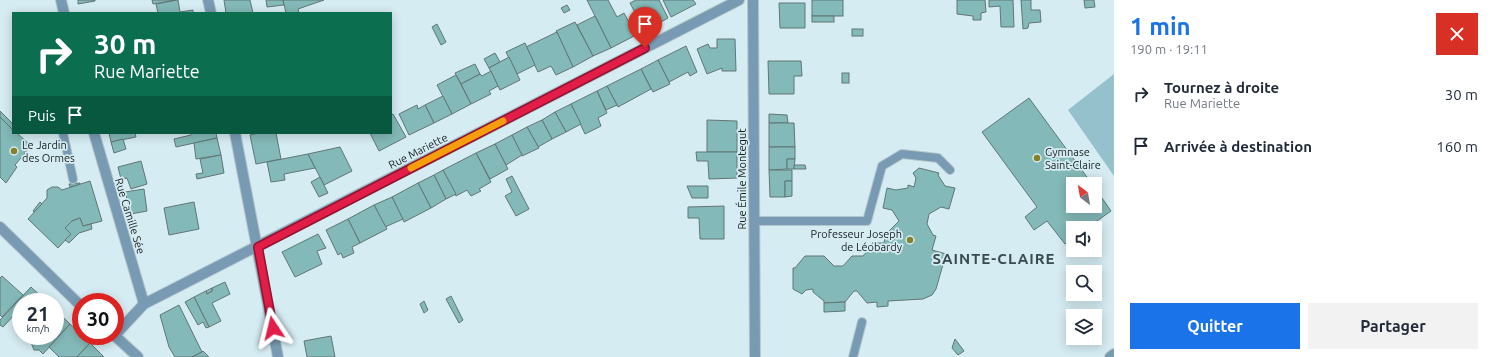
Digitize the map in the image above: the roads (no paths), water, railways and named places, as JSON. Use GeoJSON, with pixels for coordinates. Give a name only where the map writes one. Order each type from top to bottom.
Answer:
{"type":"FeatureCollection","features":[{"type":"Feature","properties":{"kind":"street"},"geometry":{"type":"LineString","coordinates":[[61,0],[64,12]]}},
{"type":"Feature","properties":{"kind":"street"},"geometry":{"type":"LineString","coordinates":[[208,0],[211,12]]}},
{"type":"Feature","properties":{"kind":"street","name":"Rue Mariette"},"geometry":{"type":"LineString","coordinates":[[124,325],[144,304],[739,0]]}},
{"type":"Feature","properties":{"kind":"street","name":"Rue Émile Montegut"},"geometry":{"type":"LineString","coordinates":[[753,0],[754,357]]}},
{"type":"Feature","properties":{"kind":"street","name":"Rue Camille Sée"},"geometry":{"type":"LineString","coordinates":[[94,134],[105,175],[144,304]]}},
{"type":"Feature","properties":{"kind":"street"},"geometry":{"type":"LineString","coordinates":[[235,134],[278,357]]}},
{"type":"Feature","properties":{"kind":"street"},"geometry":{"type":"LineString","coordinates":[[0,227],[72,297]]}},
{"type":"Feature","properties":{"kind":"street"},"geometry":{"type":"LineString","coordinates":[[124,344],[138,357]]}},
{"type":"Feature","properties":{"kind":"street"},"geometry":{"type":"LineString","coordinates":[[1110,357],[1114,354]]}},
{"type":"Feature","properties":{"kind":"lane"},"geometry":{"type":"LineString","coordinates":[[63,134],[73,179]]}},
{"type":"Feature","properties":{"kind":"lane"},"geometry":{"type":"LineString","coordinates":[[754,221],[867,221],[882,166],[902,154],[938,158],[950,170]]}},
{"type":"Feature","properties":{"kind":"lane"},"geometry":{"type":"LineString","coordinates":[[853,357],[862,322]]}},
{"type":"Feature","properties":{"kind":"place","name":"Le Jardin des Ormes"},"geometry":{"type":"Point","coordinates":[14,151]}},
{"type":"Feature","properties":{"kind":"place","name":"Gymnase Saint-Claire"},"geometry":{"type":"Point","coordinates":[1037,158]}},
{"type":"Feature","properties":{"kind":"place","name":"Professeur Joseph de Léobardy"},"geometry":{"type":"Point","coordinates":[910,240]}},
{"type":"Feature","properties":{"kind":"district","name":"SAINTE-CLAIRE"},"geometry":{"type":"Point","coordinates":[994,258]}}]}
